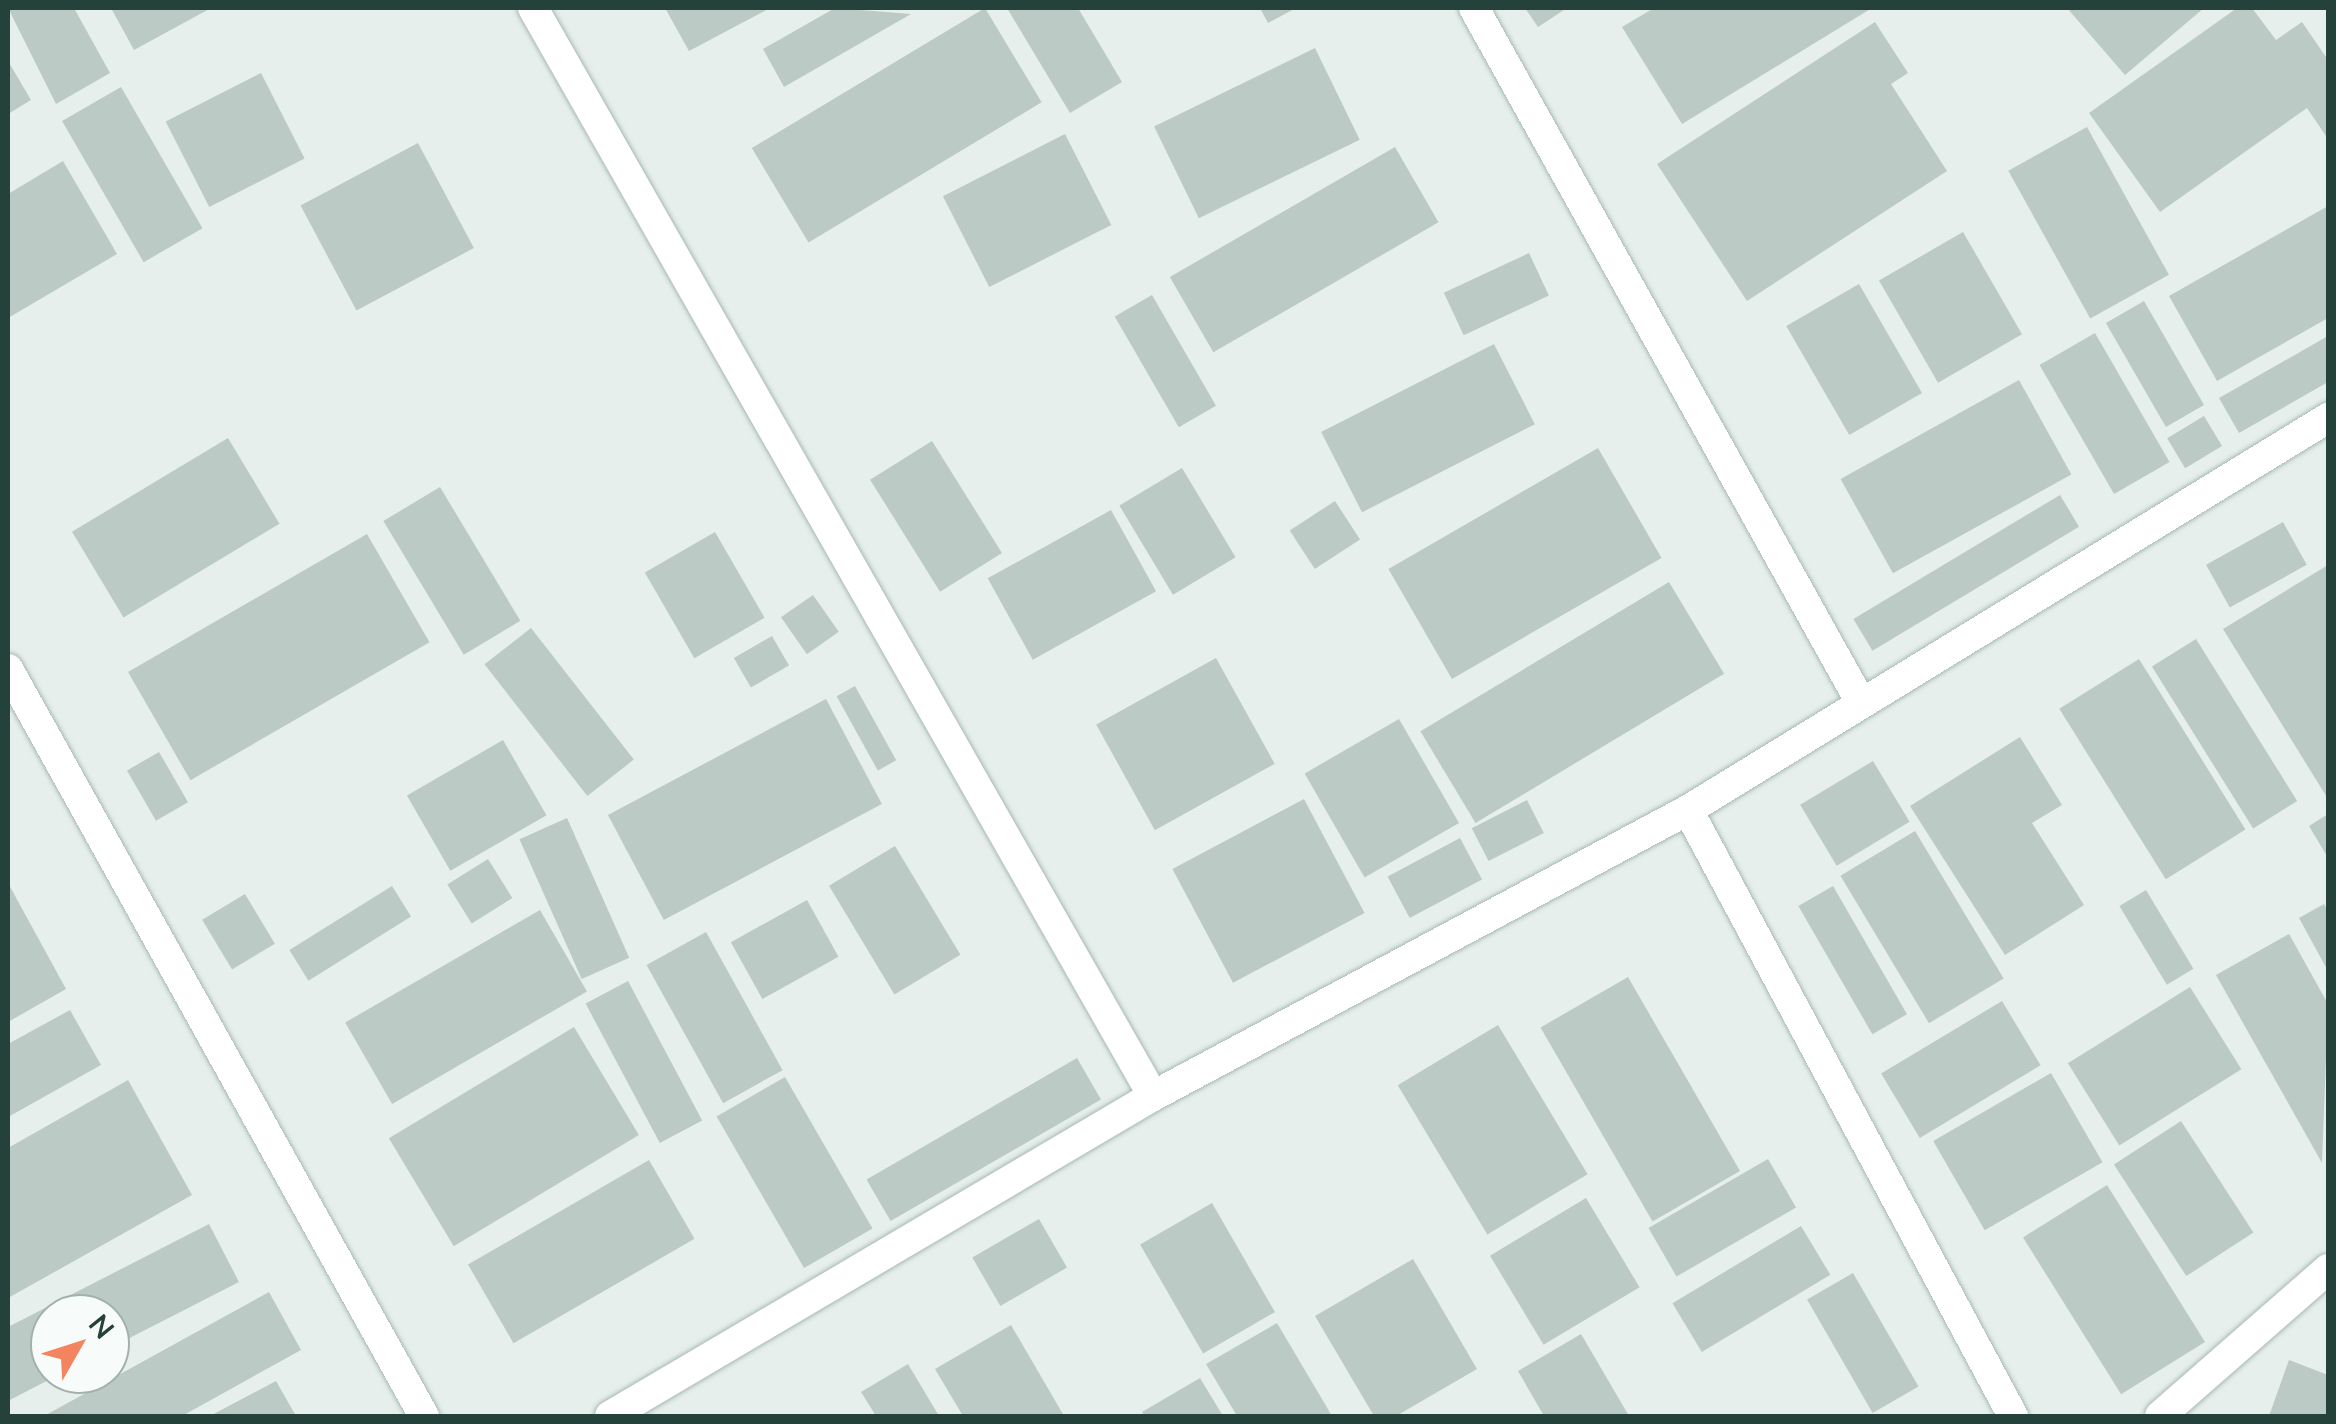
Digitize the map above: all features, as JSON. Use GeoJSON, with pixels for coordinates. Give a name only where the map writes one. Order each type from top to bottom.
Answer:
{"type":"FeatureCollection","features":[{"type":"Feature","properties":{"kind":"street"},"geometry":{"type":"LineString","coordinates":[[533,8],[1153,1096]]}},
{"type":"Feature","properties":{"kind":"street"},"geometry":{"type":"LineString","coordinates":[[1474,8],[1859,699]]}},
{"type":"Feature","properties":{"kind":"street"},"geometry":{"type":"LineString","coordinates":[[610,1416],[1153,1096],[1688,810],[1859,699],[2328,418]]}},
{"type":"Feature","properties":{"kind":"street"},"geometry":{"type":"LineString","coordinates":[[8,668],[424,1416]]}},
{"type":"Feature","properties":{"kind":"street"},"geometry":{"type":"LineString","coordinates":[[1688,810],[2013,1416]]}},
{"type":"Feature","properties":{"kind":"street"},"geometry":{"type":"LineString","coordinates":[[2160,1416],[2328,1269]]}},
{"type":"Feature","properties":{"kind":"building"},"geometry":{"type":"Polygon","coordinates":[[[8,8],[74,8],[110,73],[56,104],[8,8]]]}},
{"type":"Feature","properties":{"kind":"building"},"geometry":{"type":"Polygon","coordinates":[[[111,8],[211,8],[134,50],[111,8]]]}},
{"type":"Feature","properties":{"kind":"building"},"geometry":{"type":"Polygon","coordinates":[[[665,8],[770,8],[689,51],[665,8]]]}},
{"type":"Feature","properties":{"kind":"building"},"geometry":{"type":"Polygon","coordinates":[[[835,8],[911,14],[784,87],[763,49],[835,8]]]}},
{"type":"Feature","properties":{"kind":"building"},"geometry":{"type":"Polygon","coordinates":[[[985,8],[1042,102],[809,242],[752,148],[985,8]]]}},
{"type":"Feature","properties":{"kind":"building"},"geometry":{"type":"Polygon","coordinates":[[[1007,8],[1078,8],[1122,82],[1070,113],[1007,8]]]}},
{"type":"Feature","properties":{"kind":"building"},"geometry":{"type":"Polygon","coordinates":[[[1260,8],[1296,8],[1268,23],[1260,8]]]}},
{"type":"Feature","properties":{"kind":"building"},"geometry":{"type":"Polygon","coordinates":[[[1525,8],[1567,8],[1538,27],[1525,8]]]}},
{"type":"Feature","properties":{"kind":"building"},"geometry":{"type":"Polygon","coordinates":[[[1654,8],[1872,8],[1682,124],[1622,27],[1654,8]]]}},
{"type":"Feature","properties":{"kind":"building"},"geometry":{"type":"Polygon","coordinates":[[[2067,8],[2204,8],[2125,75],[2067,8]]]}},
{"type":"Feature","properties":{"kind":"building"},"geometry":{"type":"Polygon","coordinates":[[[2237,8],[2252,8],[2276,40],[2302,22],[2328,60],[2328,139],[2307,108],[2160,212],[2089,113],[2237,8]]]}},
{"type":"Feature","properties":{"kind":"building"},"geometry":{"type":"Polygon","coordinates":[[[1875,22],[1908,73],[1891,84],[1947,171],[1747,301],[1657,164],[1875,22]]]}},
{"type":"Feature","properties":{"kind":"building"},"geometry":{"type":"Polygon","coordinates":[[[1315,48],[1360,140],[1199,218],[1154,126],[1315,48]]]}},
{"type":"Feature","properties":{"kind":"building"},"geometry":{"type":"Polygon","coordinates":[[[8,61],[31,100],[8,114],[8,61]]]}},
{"type":"Feature","properties":{"kind":"building"},"geometry":{"type":"Polygon","coordinates":[[[261,73],[305,159],[209,207],[166,122],[261,73]]]}},
{"type":"Feature","properties":{"kind":"building"},"geometry":{"type":"Polygon","coordinates":[[[121,87],[203,228],[144,262],[62,121],[121,87]]]}},
{"type":"Feature","properties":{"kind":"building"},"geometry":{"type":"Polygon","coordinates":[[[2087,127],[2169,275],[2090,318],[2008,171],[2087,127]]]}},
{"type":"Feature","properties":{"kind":"building"},"geometry":{"type":"Polygon","coordinates":[[[1065,134],[1111,225],[989,287],[943,196],[1065,134]]]}},
{"type":"Feature","properties":{"kind":"building"},"geometry":{"type":"Polygon","coordinates":[[[418,143],[474,248],[356,311],[301,205],[418,143]]]}},
{"type":"Feature","properties":{"kind":"building"},"geometry":{"type":"Polygon","coordinates":[[[1395,147],[1438,222],[1213,352],[1170,277],[1395,147]]]}},
{"type":"Feature","properties":{"kind":"building"},"geometry":{"type":"Polygon","coordinates":[[[63,161],[117,254],[8,318],[8,194],[63,161]]]}},
{"type":"Feature","properties":{"kind":"building"},"geometry":{"type":"Polygon","coordinates":[[[2328,206],[2328,318],[2217,381],[2169,296],[2328,206]]]}},
{"type":"Feature","properties":{"kind":"building"},"geometry":{"type":"Polygon","coordinates":[[[1963,232],[2022,334],[1938,383],[1879,280],[1963,232]]]}},
{"type":"Feature","properties":{"kind":"building"},"geometry":{"type":"Polygon","coordinates":[[[1529,253],[1549,296],[1464,335],[1444,293],[1529,253]]]}},
{"type":"Feature","properties":{"kind":"building"},"geometry":{"type":"Polygon","coordinates":[[[1859,284],[1922,393],[1849,435],[1786,326],[1859,284]]]}},
{"type":"Feature","properties":{"kind":"building"},"geometry":{"type":"Polygon","coordinates":[[[1152,295],[1216,406],[1179,427],[1115,317],[1152,295]]]}},
{"type":"Feature","properties":{"kind":"building"},"geometry":{"type":"Polygon","coordinates":[[[2144,301],[2204,405],[2166,427],[2106,323],[2144,301]]]}},
{"type":"Feature","properties":{"kind":"building"},"geometry":{"type":"Polygon","coordinates":[[[2095,333],[2170,462],[2114,494],[2040,365],[2095,333]]]}},
{"type":"Feature","properties":{"kind":"building"},"geometry":{"type":"Polygon","coordinates":[[[2328,336],[2328,382],[2239,433],[2219,398],[2328,336]]]}},
{"type":"Feature","properties":{"kind":"building"},"geometry":{"type":"Polygon","coordinates":[[[1494,344],[1535,424],[1362,512],[1321,432],[1494,344]]]}},
{"type":"Feature","properties":{"kind":"building"},"geometry":{"type":"Polygon","coordinates":[[[2019,380],[2071,474],[1893,573],[1841,479],[2019,380]]]}},
{"type":"Feature","properties":{"kind":"building"},"geometry":{"type":"Polygon","coordinates":[[[2204,416],[2222,446],[2185,468],[2167,438],[2204,416]]]}},
{"type":"Feature","properties":{"kind":"building"},"geometry":{"type":"Polygon","coordinates":[[[228,438],[280,524],[123,617],[72,532],[228,438]]]}},
{"type":"Feature","properties":{"kind":"building"},"geometry":{"type":"Polygon","coordinates":[[[932,441],[1002,553],[940,592],[870,480],[932,441]]]}},
{"type":"Feature","properties":{"kind":"building"},"geometry":{"type":"Polygon","coordinates":[[[1598,448],[1662,558],[1452,679],[1388,569],[1598,448]]]}},
{"type":"Feature","properties":{"kind":"building"},"geometry":{"type":"Polygon","coordinates":[[[1182,468],[1236,557],[1173,595],[1119,506],[1182,468]]]}},
{"type":"Feature","properties":{"kind":"building"},"geometry":{"type":"Polygon","coordinates":[[[440,487],[520,621],[464,655],[383,521],[440,487]]]}},
{"type":"Feature","properties":{"kind":"building"},"geometry":{"type":"Polygon","coordinates":[[[2060,495],[2079,527],[1872,651],[1853,619],[2060,495]]]}},
{"type":"Feature","properties":{"kind":"building"},"geometry":{"type":"Polygon","coordinates":[[[1335,501],[1360,540],[1315,569],[1290,530],[1335,501]]]}},
{"type":"Feature","properties":{"kind":"building"},"geometry":{"type":"Polygon","coordinates":[[[1111,510],[1156,591],[1033,660],[988,578],[1111,510]]]}},
{"type":"Feature","properties":{"kind":"building"},"geometry":{"type":"Polygon","coordinates":[[[2283,522],[2307,565],[2230,608],[2206,565],[2283,522]]]}},
{"type":"Feature","properties":{"kind":"building"},"geometry":{"type":"Polygon","coordinates":[[[715,532],[764,618],[694,658],[645,572],[715,532]]]}},
{"type":"Feature","properties":{"kind":"building"},"geometry":{"type":"Polygon","coordinates":[[[367,534],[430,642],[190,780],[128,672],[367,534]]]}},
{"type":"Feature","properties":{"kind":"building"},"geometry":{"type":"Polygon","coordinates":[[[2328,565],[2328,799],[2223,629],[2328,565]]]}},
{"type":"Feature","properties":{"kind":"building"},"geometry":{"type":"Polygon","coordinates":[[[1669,582],[1724,674],[1476,823],[1420,731],[1669,582]]]}},
{"type":"Feature","properties":{"kind":"building"},"geometry":{"type":"Polygon","coordinates":[[[813,595],[839,632],[807,654],[781,617],[813,595]]]}},
{"type":"Feature","properties":{"kind":"building"},"geometry":{"type":"Polygon","coordinates":[[[531,628],[634,760],[587,796],[485,664],[531,628]]]}},
{"type":"Feature","properties":{"kind":"building"},"geometry":{"type":"Polygon","coordinates":[[[772,636],[789,665],[751,687],[734,658],[772,636]]]}},
{"type":"Feature","properties":{"kind":"building"},"geometry":{"type":"Polygon","coordinates":[[[2196,639],[2297,801],[2253,829],[2152,667],[2196,639]]]}},
{"type":"Feature","properties":{"kind":"building"},"geometry":{"type":"Polygon","coordinates":[[[1216,658],[1275,764],[1155,830],[1096,724],[1216,658]]]}},
{"type":"Feature","properties":{"kind":"building"},"geometry":{"type":"Polygon","coordinates":[[[2139,659],[2246,829],[2166,879],[2059,709],[2139,659]]]}},
{"type":"Feature","properties":{"kind":"building"},"geometry":{"type":"Polygon","coordinates":[[[855,686],[896,760],[878,771],[837,696],[855,686]]]}},
{"type":"Feature","properties":{"kind":"building"},"geometry":{"type":"Polygon","coordinates":[[[826,699],[882,804],[664,920],[608,815],[826,699]]]}},
{"type":"Feature","properties":{"kind":"building"},"geometry":{"type":"Polygon","coordinates":[[[1399,719],[1459,823],[1365,877],[1305,774],[1399,719]]]}},
{"type":"Feature","properties":{"kind":"building"},"geometry":{"type":"Polygon","coordinates":[[[2020,737],[2062,805],[2032,823],[2084,905],[2005,955],[1910,806],[2020,737]]]}},
{"type":"Feature","properties":{"kind":"building"},"geometry":{"type":"Polygon","coordinates":[[[503,740],[546,815],[450,871],[407,796],[503,740]]]}},
{"type":"Feature","properties":{"kind":"building"},"geometry":{"type":"Polygon","coordinates":[[[159,752],[188,802],[156,821],[127,770],[159,752]]]}},
{"type":"Feature","properties":{"kind":"building"},"geometry":{"type":"Polygon","coordinates":[[[1873,761],[1910,822],[1837,866],[1800,805],[1873,761]]]}},
{"type":"Feature","properties":{"kind":"building"},"geometry":{"type":"Polygon","coordinates":[[[1304,799],[1365,913],[1233,983],[1172,869],[1304,799]]]}},
{"type":"Feature","properties":{"kind":"building"},"geometry":{"type":"Polygon","coordinates":[[[1527,800],[1544,833],[1489,861],[1472,828],[1527,800]]]}},
{"type":"Feature","properties":{"kind":"building"},"geometry":{"type":"Polygon","coordinates":[[[2328,814],[2328,858],[2309,826],[2328,814]]]}},
{"type":"Feature","properties":{"kind":"building"},"geometry":{"type":"Polygon","coordinates":[[[567,818],[629,958],[582,979],[519,839],[567,818]]]}},
{"type":"Feature","properties":{"kind":"building"},"geometry":{"type":"Polygon","coordinates":[[[1915,831],[2004,978],[1929,1023],[1840,876],[1915,831]]]}},
{"type":"Feature","properties":{"kind":"building"},"geometry":{"type":"Polygon","coordinates":[[[1460,838],[1482,879],[1410,918],[1388,876],[1460,838]]]}},
{"type":"Feature","properties":{"kind":"building"},"geometry":{"type":"Polygon","coordinates":[[[895,846],[960,955],[894,995],[829,886],[895,846]]]}},
{"type":"Feature","properties":{"kind":"building"},"geometry":{"type":"Polygon","coordinates":[[[488,859],[512,898],[472,923],[447,884],[488,859]]]}},
{"type":"Feature","properties":{"kind":"building"},"geometry":{"type":"Polygon","coordinates":[[[8,883],[66,989],[8,1022],[8,883]]]}},
{"type":"Feature","properties":{"kind":"building"},"geometry":{"type":"Polygon","coordinates":[[[392,886],[411,917],[308,981],[289,950],[392,886]]]}},
{"type":"Feature","properties":{"kind":"building"},"geometry":{"type":"Polygon","coordinates":[[[1833,886],[1907,1014],[1872,1034],[1798,906],[1833,886]]]}},
{"type":"Feature","properties":{"kind":"building"},"geometry":{"type":"Polygon","coordinates":[[[2146,890],[2193,969],[2167,985],[2119,906],[2146,890]]]}},
{"type":"Feature","properties":{"kind":"building"},"geometry":{"type":"Polygon","coordinates":[[[245,894],[275,944],[232,969],[202,920],[245,894]]]}},
{"type":"Feature","properties":{"kind":"building"},"geometry":{"type":"Polygon","coordinates":[[[807,900],[839,957],[762,999],[731,942],[807,900]]]}},
{"type":"Feature","properties":{"kind":"building"},"geometry":{"type":"Polygon","coordinates":[[[2324,904],[2328,911],[2328,971],[2299,918],[2324,904]]]}},
{"type":"Feature","properties":{"kind":"building"},"geometry":{"type":"Polygon","coordinates":[[[540,910],[587,991],[392,1104],[345,1022],[540,910]]]}},
{"type":"Feature","properties":{"kind":"building"},"geometry":{"type":"Polygon","coordinates":[[[706,932],[783,1070],[723,1103],[647,965],[706,932]]]}},
{"type":"Feature","properties":{"kind":"building"},"geometry":{"type":"Polygon","coordinates":[[[2289,934],[2328,1004],[2322,1163],[2216,975],[2289,934]]]}},
{"type":"Feature","properties":{"kind":"building"},"geometry":{"type":"Polygon","coordinates":[[[1628,977],[1740,1171],[1653,1221],[1541,1028],[1628,977]]]}},
{"type":"Feature","properties":{"kind":"building"},"geometry":{"type":"Polygon","coordinates":[[[628,981],[702,1121],[660,1143],[586,1004],[628,981]]]}},
{"type":"Feature","properties":{"kind":"building"},"geometry":{"type":"Polygon","coordinates":[[[2190,987],[2241,1069],[2119,1146],[2068,1063],[2190,987]]]}},
{"type":"Feature","properties":{"kind":"building"},"geometry":{"type":"Polygon","coordinates":[[[2002,1001],[2041,1065],[1920,1138],[1881,1074],[2002,1001]]]}},
{"type":"Feature","properties":{"kind":"building"},"geometry":{"type":"Polygon","coordinates":[[[70,1010],[101,1065],[8,1117],[8,1044],[70,1010]]]}},
{"type":"Feature","properties":{"kind":"building"},"geometry":{"type":"Polygon","coordinates":[[[1498,1025],[1588,1174],[1487,1234],[1398,1085],[1498,1025]]]}},
{"type":"Feature","properties":{"kind":"building"},"geometry":{"type":"Polygon","coordinates":[[[574,1027],[639,1135],[454,1246],[389,1138],[574,1027]]]}},
{"type":"Feature","properties":{"kind":"building"},"geometry":{"type":"Polygon","coordinates":[[[1077,1058],[1101,1100],[891,1221],[867,1180],[1077,1058]]]}},
{"type":"Feature","properties":{"kind":"building"},"geometry":{"type":"Polygon","coordinates":[[[2051,1073],[2102,1162],[1985,1230],[1933,1141],[2051,1073]]]}},
{"type":"Feature","properties":{"kind":"building"},"geometry":{"type":"Polygon","coordinates":[[[785,1077],[872,1229],[804,1268],[717,1116],[785,1077]]]}},
{"type":"Feature","properties":{"kind":"building"},"geometry":{"type":"Polygon","coordinates":[[[128,1080],[192,1195],[8,1298],[8,1148],[128,1080]]]}},
{"type":"Feature","properties":{"kind":"building"},"geometry":{"type":"Polygon","coordinates":[[[2181,1121],[2253,1233],[2186,1276],[2114,1165],[2181,1121]]]}},
{"type":"Feature","properties":{"kind":"building"},"geometry":{"type":"Polygon","coordinates":[[[1768,1159],[1796,1207],[1676,1276],[1648,1228],[1768,1159]]]}},
{"type":"Feature","properties":{"kind":"building"},"geometry":{"type":"Polygon","coordinates":[[[649,1160],[694,1239],[514,1343],[468,1264],[649,1160]]]}},
{"type":"Feature","properties":{"kind":"building"},"geometry":{"type":"Polygon","coordinates":[[[2107,1185],[2205,1342],[2121,1394],[2023,1237],[2107,1185]]]}},
{"type":"Feature","properties":{"kind":"building"},"geometry":{"type":"Polygon","coordinates":[[[1586,1198],[1640,1287],[1544,1345],[1490,1256],[1586,1198]]]}},
{"type":"Feature","properties":{"kind":"building"},"geometry":{"type":"Polygon","coordinates":[[[1212,1203],[1275,1312],[1203,1354],[1140,1244],[1212,1203]]]}},
{"type":"Feature","properties":{"kind":"building"},"geometry":{"type":"Polygon","coordinates":[[[1039,1219],[1067,1267],[1000,1306],[972,1258],[1039,1219]]]}},
{"type":"Feature","properties":{"kind":"building"},"geometry":{"type":"Polygon","coordinates":[[[209,1224],[239,1282],[130,1338],[130,1294],[72,1294],[209,1224]]]}},
{"type":"Feature","properties":{"kind":"building"},"geometry":{"type":"Polygon","coordinates":[[[1801,1226],[1830,1275],[1702,1352],[1672,1303],[1801,1226]]]}},
{"type":"Feature","properties":{"kind":"building"},"geometry":{"type":"Polygon","coordinates":[[[1413,1259],[1477,1369],[1396,1416],[1374,1416],[1315,1316],[1413,1259]]]}},
{"type":"Feature","properties":{"kind":"building"},"geometry":{"type":"Polygon","coordinates":[[[1853,1273],[1918,1386],[1873,1413],[1807,1300],[1853,1273]]]}},
{"type":"Feature","properties":{"kind":"building"},"geometry":{"type":"Polygon","coordinates":[[[269,1292],[301,1350],[182,1416],[44,1416],[84,1394],[130,1394],[130,1369],[269,1292]]]}},
{"type":"Feature","properties":{"kind":"building"},"geometry":{"type":"Polygon","coordinates":[[[30,1316],[30,1390],[8,1401],[8,1327],[30,1316]]]}},
{"type":"Feature","properties":{"kind":"building"},"geometry":{"type":"Polygon","coordinates":[[[1277,1323],[1332,1416],[1237,1416],[1206,1364],[1277,1323]]]}},
{"type":"Feature","properties":{"kind":"building"},"geometry":{"type":"Polygon","coordinates":[[[1011,1325],[1064,1416],[963,1416],[935,1369],[1011,1325]]]}},
{"type":"Feature","properties":{"kind":"building"},"geometry":{"type":"Polygon","coordinates":[[[1581,1334],[1629,1416],[1544,1416],[1518,1371],[1581,1334]]]}},
{"type":"Feature","properties":{"kind":"building"},"geometry":{"type":"Polygon","coordinates":[[[2289,1360],[2328,1375],[2328,1416],[2269,1416],[2289,1360]]]}},
{"type":"Feature","properties":{"kind":"building"},"geometry":{"type":"Polygon","coordinates":[[[908,1364],[939,1416],[876,1416],[861,1392],[908,1364]]]}},
{"type":"Feature","properties":{"kind":"building"},"geometry":{"type":"Polygon","coordinates":[[[1200,1378],[1223,1416],[1145,1416],[1142,1412],[1200,1378]]]}},
{"type":"Feature","properties":{"kind":"building"},"geometry":{"type":"Polygon","coordinates":[[[276,1381],[296,1416],[210,1416],[276,1381]]]}}]}
